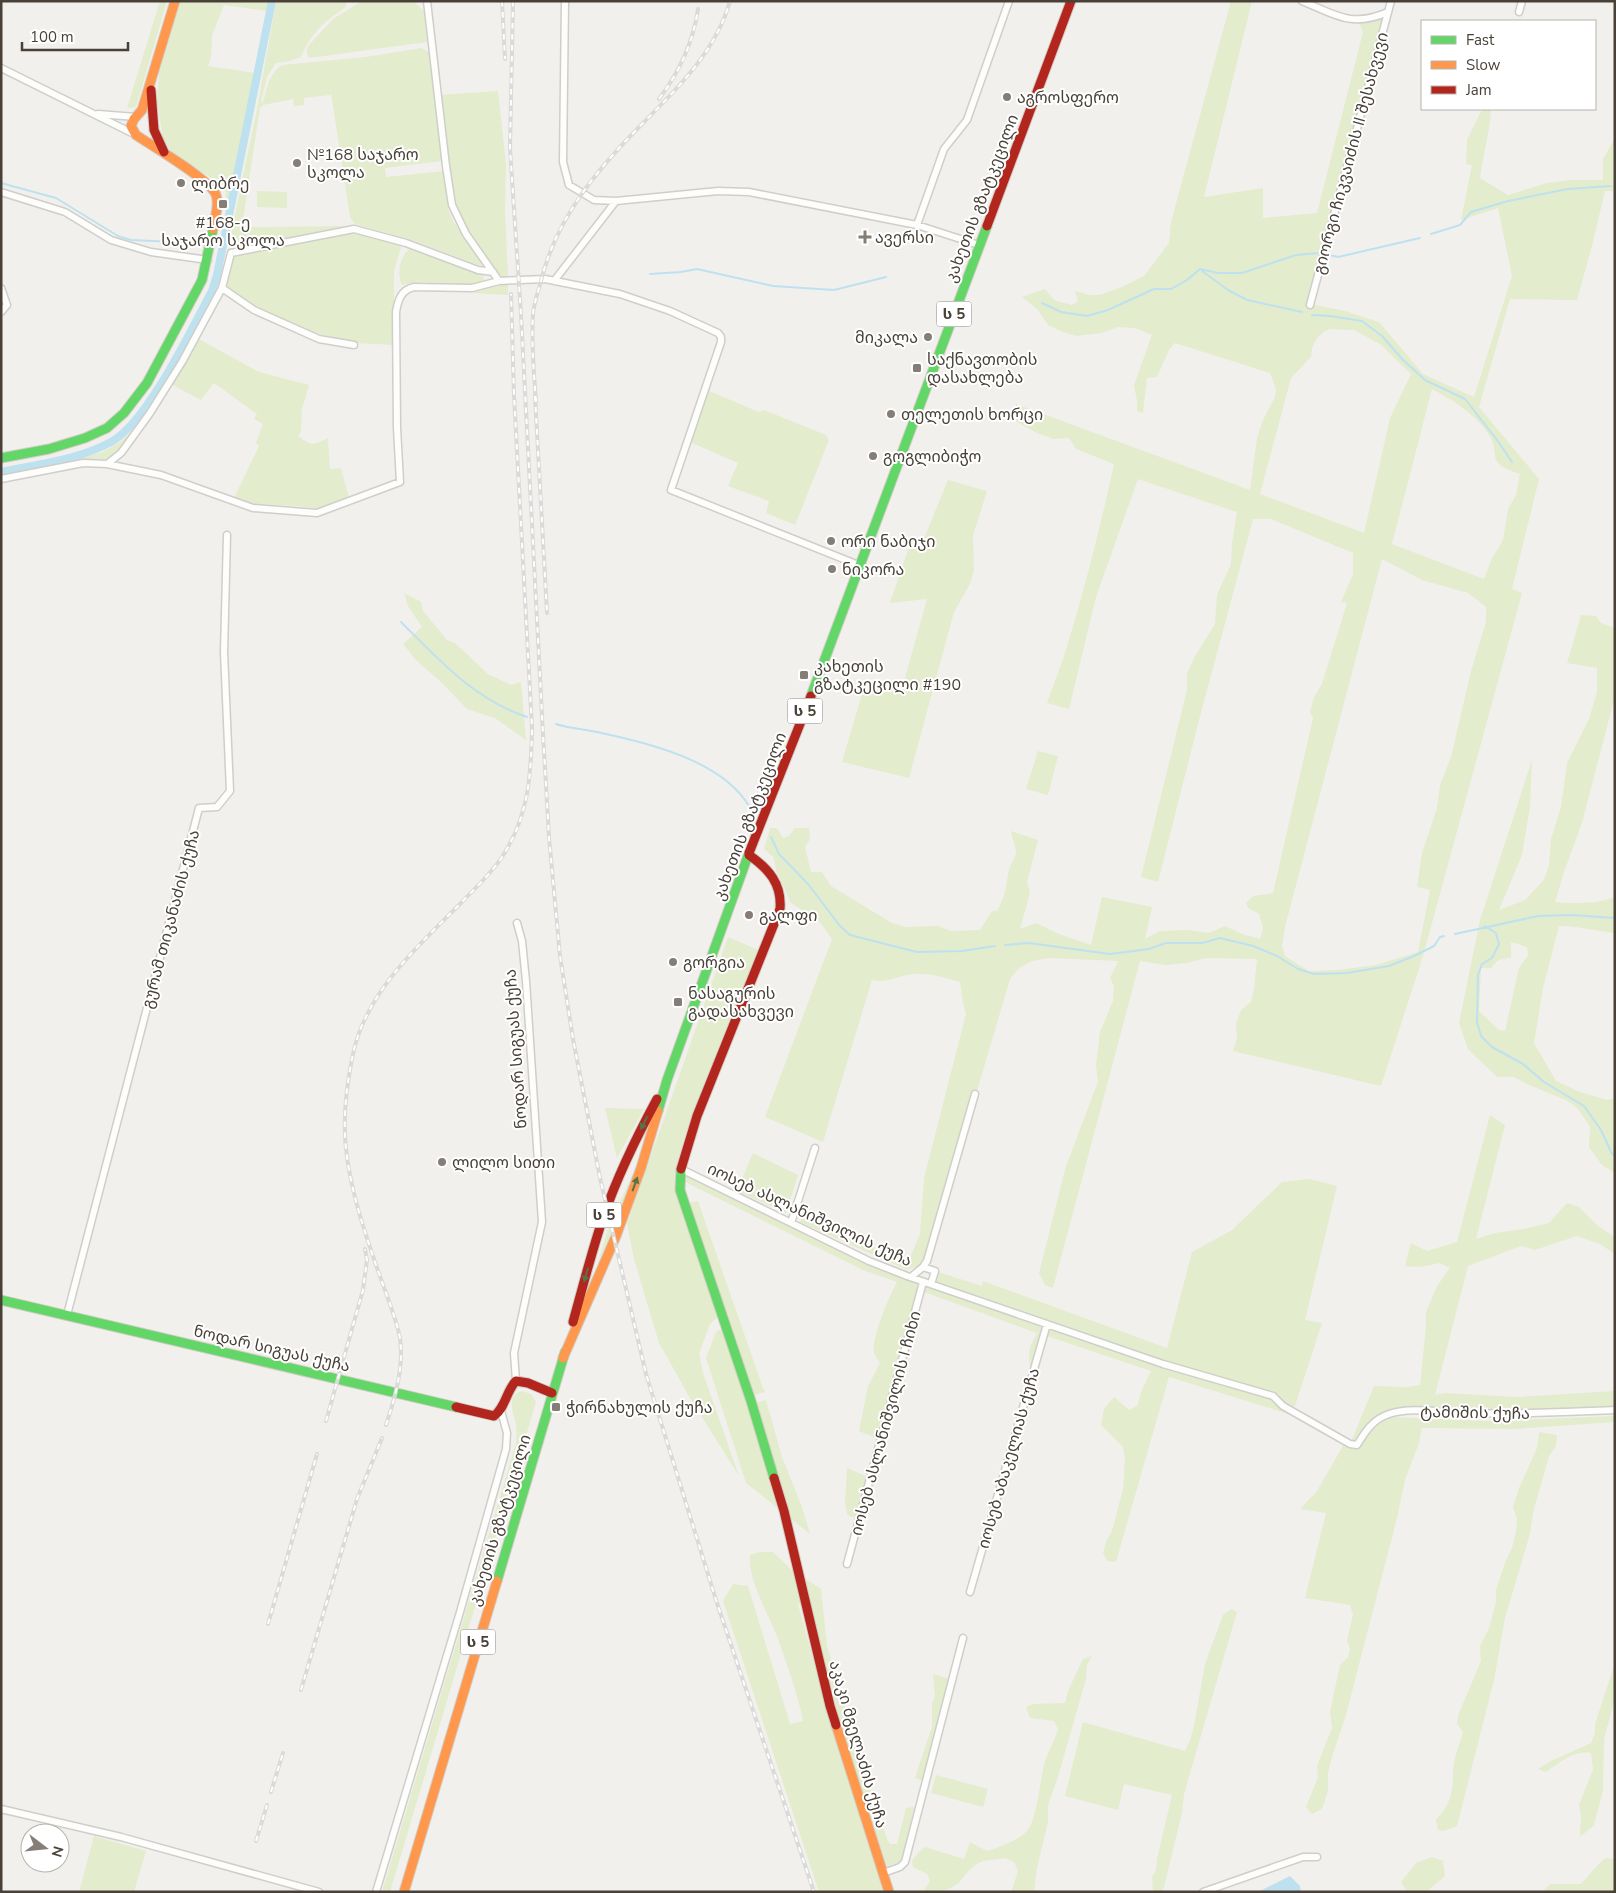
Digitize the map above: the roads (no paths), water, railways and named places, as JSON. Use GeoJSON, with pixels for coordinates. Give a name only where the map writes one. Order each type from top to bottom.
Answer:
{"type":"FeatureCollection","features":[{"type":"Feature","properties":{"kind":"main road"},"geometry":{"type":"LineString","coordinates":[[1,458],[49,449],[84,438],[107,428],[124,413],[147,383],[199,285],[208,260],[217,204],[216,194],[205,181],[138,136],[131,126],[151,84],[175,1]]}},
{"type":"Feature","properties":{"kind":"main road","name":"კახეთის გზატკეცილი"},"geometry":{"type":"LineString","coordinates":[[563,1358],[616,1236],[641,1168],[667,1080],[749,855],[861,566],[1071,1]]}},
{"type":"Feature","properties":{"kind":"main road"},"geometry":{"type":"LineString","coordinates":[[151,84],[153,124],[158,142],[168,155]]}},
{"type":"Feature","properties":{"kind":"main road"},"geometry":{"type":"LineString","coordinates":[[137,116],[146,115],[153,124]]}},
{"type":"Feature","properties":{"kind":"main road"},"geometry":{"type":"LineString","coordinates":[[138,136],[149,135],[153,124]]}},
{"type":"Feature","properties":{"kind":"main road"},"geometry":{"type":"LineString","coordinates":[[680,1169],[697,1116],[780,909],[782,897],[779,886],[764,865],[749,855]]}},
{"type":"Feature","properties":{"kind":"main road","name":"კახეთის გზატკეცილი"},"geometry":{"type":"LineString","coordinates":[[404,1892],[598,1234],[610,1200],[642,1128],[667,1080]]}},
{"type":"Feature","properties":{"kind":"main road","name":"აკაკი მგელაძის ქუჩა"},"geometry":{"type":"LineString","coordinates":[[680,1169],[680,1190],[751,1401],[784,1511],[830,1706],[889,1892]]}},
{"type":"Feature","properties":{"kind":"main road","name":"ნოდარ სიგუას ქუჩა"},"geometry":{"type":"LineString","coordinates":[[1,1300],[494,1416],[501,1411]]}},
{"type":"Feature","properties":{"kind":"main road"},"geometry":{"type":"LineString","coordinates":[[501,1411],[510,1385],[516,1381],[528,1383],[552,1393]]}},
{"type":"Feature","properties":{"kind":"street"},"geometry":{"type":"LineString","coordinates":[[427,1],[452,205],[466,234],[499,281]]}},
{"type":"Feature","properties":{"kind":"street"},"geometry":{"type":"LineString","coordinates":[[565,1],[563,162],[569,185],[594,200],[616,201],[718,191],[750,192],[917,225],[979,245]]}},
{"type":"Feature","properties":{"kind":"street"},"geometry":{"type":"LineString","coordinates":[[917,225],[944,149],[967,120],[1009,1]]}},
{"type":"Feature","properties":{"kind":"street"},"geometry":{"type":"LineString","coordinates":[[1302,1],[1349,20],[1378,16],[1388,12]]}},
{"type":"Feature","properties":{"kind":"street","name":"გიორგი ჩიკვაიძის II შესახვევი"},"geometry":{"type":"LineString","coordinates":[[1310,304],[1391,1]]}},
{"type":"Feature","properties":{"kind":"street"},"geometry":{"type":"LineString","coordinates":[[1519,12],[1522,1]]}},
{"type":"Feature","properties":{"kind":"street"},"geometry":{"type":"LineString","coordinates":[[1,68],[138,136]]}},
{"type":"Feature","properties":{"kind":"street"},"geometry":{"type":"LineString","coordinates":[[94,114],[137,116]]}},
{"type":"Feature","properties":{"kind":"street"},"geometry":{"type":"LineString","coordinates":[[1,192],[65,212],[111,240],[151,252],[208,260]]}},
{"type":"Feature","properties":{"kind":"street"},"geometry":{"type":"LineString","coordinates":[[554,281],[616,201]]}},
{"type":"Feature","properties":{"kind":"street"},"geometry":{"type":"LineString","coordinates":[[107,464],[121,453],[150,413],[182,362],[222,288],[231,253],[354,230],[406,243],[478,270],[493,272]]}},
{"type":"Feature","properties":{"kind":"street"},"geometry":{"type":"LineString","coordinates":[[1,479],[83,463],[107,464],[161,475],[252,508],[317,513],[400,482],[397,409],[398,302],[407,289],[472,288],[499,281],[545,279],[620,294],[670,311],[718,333],[721,337],[721,342],[671,490],[861,566]]}},
{"type":"Feature","properties":{"kind":"street"},"geometry":{"type":"LineString","coordinates":[[1,288],[6,304],[1,312]]}},
{"type":"Feature","properties":{"kind":"street"},"geometry":{"type":"LineString","coordinates":[[222,288],[254,310],[319,339],[354,345]]}},
{"type":"Feature","properties":{"kind":"street","name":"გურამ თიკანაძის ქუჩა"},"geometry":{"type":"LineString","coordinates":[[67,1315],[199,808],[217,807],[230,791],[224,652],[227,534]]}},
{"type":"Feature","properties":{"kind":"street","name":"ნოდარ სიგუას ქუჩა"},"geometry":{"type":"LineString","coordinates":[[516,1381],[514,1353],[542,1222],[526,981],[522,941],[517,923]]}},
{"type":"Feature","properties":{"kind":"street"},"geometry":{"type":"LineString","coordinates":[[911,1277],[923,1268],[927,1261],[975,1094]]}},
{"type":"Feature","properties":{"kind":"street"},"geometry":{"type":"LineString","coordinates":[[791,1224],[815,1148]]}},
{"type":"Feature","properties":{"kind":"street","name":"იოსებ ასლანიშვილის ქუჩა"},"geometry":{"type":"LineString","coordinates":[[680,1169],[869,1261],[923,1282],[1163,1364],[1273,1396],[1283,1406],[1350,1444]]}},
{"type":"Feature","properties":{"kind":"street"},"geometry":{"type":"LineString","coordinates":[[923,1268],[935,1271],[931,1284]]}},
{"type":"Feature","properties":{"kind":"street","name":"იოსებ ასლანიშვილის I ჩიხი"},"geometry":{"type":"LineString","coordinates":[[847,1564],[923,1282]]}},
{"type":"Feature","properties":{"kind":"street","name":"იოსებ აბაკელიას ქუჩა"},"geometry":{"type":"LineString","coordinates":[[970,1592],[1047,1324]]}},
{"type":"Feature","properties":{"kind":"street","name":"ტამიშის ქუჩა"},"geometry":{"type":"LineString","coordinates":[[1350,1444],[1357,1445],[1367,1428],[1381,1417],[1390,1413],[1431,1410],[1456,1413],[1520,1413],[1615,1410]]}},
{"type":"Feature","properties":{"kind":"street"},"geometry":{"type":"LineString","coordinates":[[376,1892],[460,1612],[506,1449],[507,1433],[501,1411]]}},
{"type":"Feature","properties":{"kind":"street"},"geometry":{"type":"LineString","coordinates":[[883,1873],[900,1867],[905,1862],[963,1638]]}},
{"type":"Feature","properties":{"kind":"street"},"geometry":{"type":"LineString","coordinates":[[1,1810],[121,1837],[319,1892]]}},
{"type":"Feature","properties":{"kind":"street"},"geometry":{"type":"LineString","coordinates":[[1203,1892],[1303,1857],[1317,1857]]}},
{"type":"Feature","properties":{"kind":"water"},"geometry":{"type":"Polygon","coordinates":[[[1290,1876],[1300,1886],[1301,1892],[1258,1892],[1290,1876]]]}},
{"type":"Feature","properties":{"kind":"waterway"},"geometry":{"type":"LineString","coordinates":[[1,472],[71,457],[111,442],[125,432],[139,416],[154,396],[181,350],[212,291],[217,275],[272,1]]}},
{"type":"Feature","properties":{"kind":"waterway"},"geometry":{"type":"LineString","coordinates":[[1,183],[56,198],[118,236],[131,240],[197,243]]}},
{"type":"Feature","properties":{"kind":"waterway"},"geometry":{"type":"LineString","coordinates":[[1431,234],[1460,225],[1471,212],[1508,201],[1568,189],[1611,186]]}},
{"type":"Feature","properties":{"kind":"waterway"},"geometry":{"type":"LineString","coordinates":[[1329,255],[1338,257],[1420,238]]}},
{"type":"Feature","properties":{"kind":"waterway"},"geometry":{"type":"LineString","coordinates":[[1042,303],[1061,312],[1087,316],[1108,310],[1154,289],[1171,289],[1187,280],[1200,269],[1218,273],[1242,273],[1296,255],[1318,253]]}},
{"type":"Feature","properties":{"kind":"waterway"},"geometry":{"type":"LineString","coordinates":[[650,274],[697,269],[773,286],[834,290],[886,277]]}},
{"type":"Feature","properties":{"kind":"waterway"},"geometry":{"type":"LineString","coordinates":[[1202,271],[1228,290],[1247,300],[1302,312]]}},
{"type":"Feature","properties":{"kind":"waterway"},"geometry":{"type":"LineString","coordinates":[[1312,315],[1362,321],[1382,336],[1403,360],[1425,380],[1465,399],[1512,462]]}},
{"type":"Feature","properties":{"kind":"waterway"},"geometry":{"type":"LineString","coordinates":[[401,622],[444,664],[474,689],[508,710],[527,717]]}},
{"type":"Feature","properties":{"kind":"waterway"},"geometry":{"type":"LineString","coordinates":[[556,724],[641,742],[683,756],[721,777],[737,790],[749,806]]}},
{"type":"Feature","properties":{"kind":"waterway"},"geometry":{"type":"LineString","coordinates":[[771,837],[779,854],[808,884],[840,926],[850,935],[917,952],[962,951],[995,946]]}},
{"type":"Feature","properties":{"kind":"waterway"},"geometry":{"type":"LineString","coordinates":[[1455,934],[1538,916],[1572,915],[1615,918]]}},
{"type":"Feature","properties":{"kind":"waterway"},"geometry":{"type":"LineString","coordinates":[[1485,926],[1496,933],[1499,944],[1492,958],[1482,964],[1478,975],[1477,1022],[1481,1036],[1492,1047],[1523,1064],[1544,1082],[1584,1106],[1601,1130],[1612,1154],[1615,1156]]}},
{"type":"Feature","properties":{"kind":"waterway"},"geometry":{"type":"LineString","coordinates":[[1005,945],[1029,943],[1110,954],[1149,949],[1166,943],[1202,943],[1220,938],[1253,946],[1277,956],[1298,969],[1314,974],[1347,973],[1389,966],[1434,946],[1440,937],[1444,936]]}},
{"type":"Feature","properties":{"kind":"railway"},"geometry":{"type":"LineString","coordinates":[[502,1],[505,59]]}},
{"type":"Feature","properties":{"kind":"railway"},"geometry":{"type":"LineString","coordinates":[[513,1],[510,148],[521,315],[543,734],[549,837],[560,956],[573,1039],[600,1178],[646,1374],[716,1600],[814,1892]]}},
{"type":"Feature","properties":{"kind":"railway"},"geometry":{"type":"LineString","coordinates":[[536,402],[532,325],[536,298],[548,257],[558,234],[569,213],[598,173],[697,64],[716,34],[730,1]]}},
{"type":"Feature","properties":{"kind":"railway"},"geometry":{"type":"LineString","coordinates":[[659,99],[673,78],[689,45],[698,9]]}},
{"type":"Feature","properties":{"kind":"railway"},"geometry":{"type":"LineString","coordinates":[[386,1425],[400,1371],[400,1338],[363,1225],[349,1171],[345,1119],[348,1079],[353,1054],[369,1010],[411,953],[483,881],[498,863],[518,826],[527,795],[531,762],[532,728],[514,395],[511,294]]}},
{"type":"Feature","properties":{"kind":"railway"},"geometry":{"type":"LineString","coordinates":[[535,396],[547,613]]}},
{"type":"Feature","properties":{"kind":"railway"},"geometry":{"type":"LineString","coordinates":[[326,1421],[363,1290],[367,1260],[365,1249]]}},
{"type":"Feature","properties":{"kind":"railway"},"geometry":{"type":"LineString","coordinates":[[301,1690],[357,1499],[382,1438]]}},
{"type":"Feature","properties":{"kind":"railway"},"geometry":{"type":"LineString","coordinates":[[268,1624],[317,1454]]}},
{"type":"Feature","properties":{"kind":"railway"},"geometry":{"type":"LineString","coordinates":[[271,1792],[283,1753]]}},
{"type":"Feature","properties":{"kind":"railway"},"geometry":{"type":"LineString","coordinates":[[256,1841],[267,1805]]}},
{"type":"Feature","properties":{"kind":"place","name":"აგროსფერო"},"geometry":{"type":"Point","coordinates":[1007,97]}},
{"type":"Feature","properties":{"kind":"place","name":"№168 საჯარო სკოლა"},"geometry":{"type":"Point","coordinates":[297,163]}},
{"type":"Feature","properties":{"kind":"place","name":"ლიბრე"},"geometry":{"type":"Point","coordinates":[181,183]}},
{"type":"Feature","properties":{"kind":"place","name":"#168-ე საჯარო სკოლა"},"geometry":{"type":"Point","coordinates":[223,204]}},
{"type":"Feature","properties":{"kind":"place","name":"ავერსი"},"geometry":{"type":"Point","coordinates":[865,237]}},
{"type":"Feature","properties":{"kind":"place","name":"მიკალა"},"geometry":{"type":"Point","coordinates":[928,337]}},
{"type":"Feature","properties":{"kind":"place","name":"საქნავთობის დასახლება"},"geometry":{"type":"Point","coordinates":[917,368]}},
{"type":"Feature","properties":{"kind":"place","name":"თელეთის ხორცი"},"geometry":{"type":"Point","coordinates":[891,414]}},
{"type":"Feature","properties":{"kind":"place","name":"გოგლიბიჭო"},"geometry":{"type":"Point","coordinates":[873,456]}},
{"type":"Feature","properties":{"kind":"place","name":"ორი ნაბიჯი"},"geometry":{"type":"Point","coordinates":[831,541]}},
{"type":"Feature","properties":{"kind":"place","name":"ნიკორა"},"geometry":{"type":"Point","coordinates":[832,569]}},
{"type":"Feature","properties":{"kind":"place","name":"კახეთის გზატკეცილი #190"},"geometry":{"type":"Point","coordinates":[804,675]}},
{"type":"Feature","properties":{"kind":"place","name":"გალფი"},"geometry":{"type":"Point","coordinates":[749,915]}},
{"type":"Feature","properties":{"kind":"place","name":"გორგია"},"geometry":{"type":"Point","coordinates":[673,962]}},
{"type":"Feature","properties":{"kind":"place","name":"ნასაგურის გადასახვევი"},"geometry":{"type":"Point","coordinates":[678,1002]}},
{"type":"Feature","properties":{"kind":"place","name":"ლილო სითი"},"geometry":{"type":"Point","coordinates":[442,1162]}},
{"type":"Feature","properties":{"kind":"place","name":"ჭირნახულის ქუჩა"},"geometry":{"type":"Point","coordinates":[556,1407]}}]}
